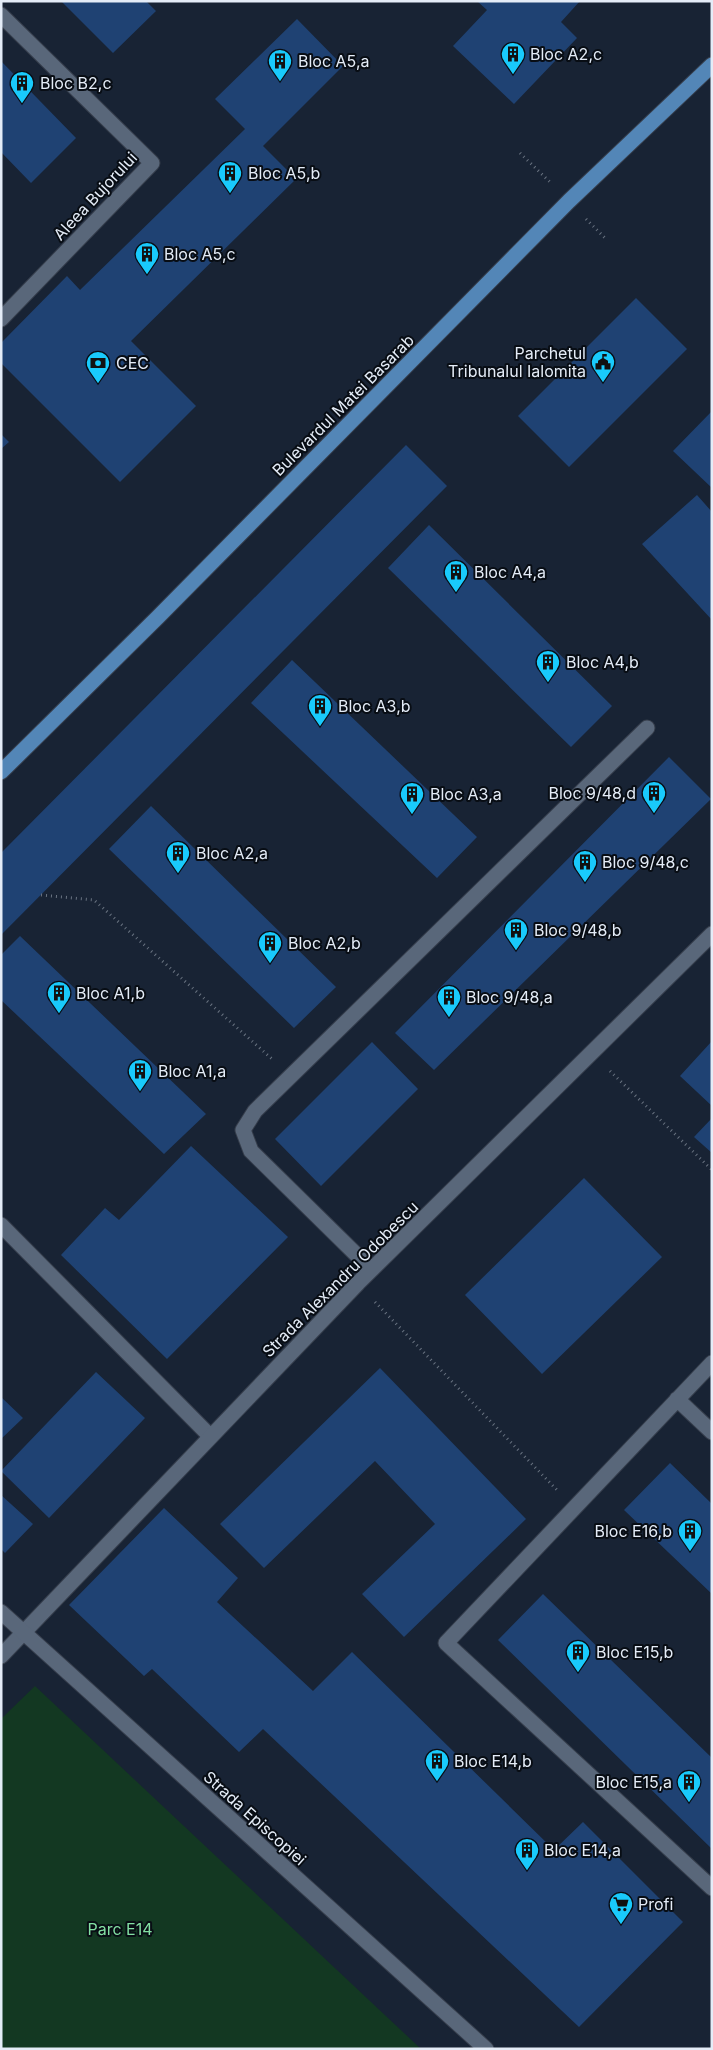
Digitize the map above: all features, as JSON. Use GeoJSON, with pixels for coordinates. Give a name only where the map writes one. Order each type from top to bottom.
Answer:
{"type":"FeatureCollection","features":[{"type":"Feature","properties":{"kind":"main road","name":"Bulevardul Matei Basarab"},"geometry":{"type":"LineString","coordinates":[[1,772],[165,610],[569,202],[712,64]]}},
{"type":"Feature","properties":{"kind":"street","name":"Aleea Bujorului"},"geometry":{"type":"LineString","coordinates":[[1,15],[152,162],[1,319]]}},
{"type":"Feature","properties":{"kind":"street"},"geometry":{"type":"LineString","coordinates":[[371,1270],[251,1151],[243,1130],[255,1112],[291,1076],[647,728]]}},
{"type":"Feature","properties":{"kind":"street","name":"Strada Alexandru Odobescu"},"geometry":{"type":"LineString","coordinates":[[1,1656],[358,1283],[712,934]]}},
{"type":"Feature","properties":{"kind":"street"},"geometry":{"type":"LineString","coordinates":[[1,1225],[210,1436]]}},
{"type":"Feature","properties":{"kind":"street"},"geometry":{"type":"LineString","coordinates":[[712,1363],[446,1643],[712,1888]]}},
{"type":"Feature","properties":{"kind":"street"},"geometry":{"type":"LineString","coordinates":[[678,1399],[712,1432]]}},
{"type":"Feature","properties":{"kind":"street","name":"Strada Episcopiei"},"geometry":{"type":"LineString","coordinates":[[1,1612],[486,2049]]}},
{"type":"Feature","properties":{"kind":"path"},"geometry":{"type":"LineString","coordinates":[[41,894],[64,899],[94,900],[291,1076]]}},
{"type":"Feature","properties":{"kind":"path"},"geometry":{"type":"LineString","coordinates":[[592,1053],[712,1170]]}},
{"type":"Feature","properties":{"kind":"path"},"geometry":{"type":"LineString","coordinates":[[358,1283],[575,1508]]}},
{"type":"Feature","properties":{"kind":"green space","name":"Parc E14"},"geometry":{"type":"Polygon","coordinates":[[[35,1686],[421,2049],[1,2049],[1,1719],[35,1686]]]}},
{"type":"Feature","properties":{"kind":"building"},"geometry":{"type":"Polygon","coordinates":[[[61,1],[146,1],[156,11],[113,53],[61,1]]]}},
{"type":"Feature","properties":{"kind":"building","name":"Bloc A2,c"},"geometry":{"type":"Polygon","coordinates":[[[477,1],[580,1],[561,22],[577,38],[514,104],[453,46],[487,10],[477,1]]]}},
{"type":"Feature","properties":{"kind":"building"},"geometry":{"type":"Polygon","coordinates":[[[297,19],[343,66],[263,146],[296,179],[131,341],[196,406],[120,482],[1,363],[1,343],[67,276],[80,290],[245,129],[215,99],[297,19]]]}},
{"type":"Feature","properties":{"kind":"building","name":"Bloc B2,c"},"geometry":{"type":"Polygon","coordinates":[[[1,61],[76,138],[31,183],[1,152],[1,61]]]}},
{"type":"Feature","properties":{"kind":"building","name":"Parchetul Tribunalul Ialomita"},"geometry":{"type":"Polygon","coordinates":[[[636,298],[687,349],[569,467],[518,416],[636,298]]]}},
{"type":"Feature","properties":{"kind":"building"},"geometry":{"type":"Polygon","coordinates":[[[712,411],[712,488],[673,451],[712,411]]]}},
{"type":"Feature","properties":{"kind":"building"},"geometry":{"type":"Polygon","coordinates":[[[1,434],[9,442],[1,449],[1,434]]]}},
{"type":"Feature","properties":{"kind":"building"},"geometry":{"type":"Polygon","coordinates":[[[406,445],[447,486],[1,935],[1,853],[406,445]]]}},
{"type":"Feature","properties":{"kind":"building"},"geometry":{"type":"Polygon","coordinates":[[[697,495],[712,512],[712,620],[642,544],[697,495]]]}},
{"type":"Feature","properties":{"kind":"building"},"geometry":{"type":"Polygon","coordinates":[[[429,525],[612,706],[571,747],[388,568],[429,525]]]}},
{"type":"Feature","properties":{"kind":"building"},"geometry":{"type":"Polygon","coordinates":[[[292,660],[477,837],[437,878],[251,703],[292,660]]]}},
{"type":"Feature","properties":{"kind":"building"},"geometry":{"type":"Polygon","coordinates":[[[669,757],[711,799],[434,1070],[395,1033],[669,757]]]}},
{"type":"Feature","properties":{"kind":"building"},"geometry":{"type":"Polygon","coordinates":[[[151,806],[336,987],[294,1028],[109,849],[151,806]]]}},
{"type":"Feature","properties":{"kind":"building"},"geometry":{"type":"Polygon","coordinates":[[[20,936],[206,1114],[164,1154],[1,1000],[1,955],[20,936]]]}},
{"type":"Feature","properties":{"kind":"building"},"geometry":{"type":"Polygon","coordinates":[[[712,1041],[712,1106],[680,1076],[712,1041]]]}},
{"type":"Feature","properties":{"kind":"building"},"geometry":{"type":"Polygon","coordinates":[[[372,1042],[418,1089],[321,1186],[275,1139],[372,1042]]]}},
{"type":"Feature","properties":{"kind":"building"},"geometry":{"type":"Polygon","coordinates":[[[712,1118],[712,1153],[694,1137],[712,1118]]]}},
{"type":"Feature","properties":{"kind":"building"},"geometry":{"type":"Polygon","coordinates":[[[191,1146],[288,1237],[167,1359],[61,1255],[105,1208],[119,1220],[191,1146]]]}},
{"type":"Feature","properties":{"kind":"building"},"geometry":{"type":"Polygon","coordinates":[[[584,1178],[662,1257],[542,1374],[465,1295],[584,1178]]]}},
{"type":"Feature","properties":{"kind":"building"},"geometry":{"type":"Polygon","coordinates":[[[380,1368],[526,1519],[404,1637],[362,1594],[435,1524],[375,1461],[264,1568],[220,1524],[380,1368]]]}},
{"type":"Feature","properties":{"kind":"building"},"geometry":{"type":"Polygon","coordinates":[[[96,1372],[145,1418],[49,1518],[1,1471],[96,1372]]]}},
{"type":"Feature","properties":{"kind":"building"},"geometry":{"type":"Polygon","coordinates":[[[1,1397],[23,1418],[1,1439],[1,1397]]]}},
{"type":"Feature","properties":{"kind":"building","name":"Bloc E16,b"},"geometry":{"type":"Polygon","coordinates":[[[670,1463],[712,1504],[712,1594],[624,1510],[670,1463]]]}},
{"type":"Feature","properties":{"kind":"building"},"geometry":{"type":"Polygon","coordinates":[[[1,1495],[33,1524],[5,1553],[1,1549],[1,1495]]]}},
{"type":"Feature","properties":{"kind":"building"},"geometry":{"type":"Polygon","coordinates":[[[164,1508],[238,1578],[217,1602],[313,1691],[352,1652],[554,1850],[583,1822],[683,1922],[579,2027],[263,1729],[239,1752],[152,1669],[144,1676],[69,1605],[164,1508]]]}},
{"type":"Feature","properties":{"kind":"building","name":"Bloc E15,b"},"geometry":{"type":"Polygon","coordinates":[[[543,1594],[712,1758],[712,1849],[498,1640],[543,1594]]]}},
{"type":"Feature","properties":{"kind":"place","name":"Bloc A2,c"},"geometry":{"type":"Point","coordinates":[513,75]}},
{"type":"Feature","properties":{"kind":"place","name":"Bloc A5,a"},"geometry":{"type":"Point","coordinates":[280,82]}},
{"type":"Feature","properties":{"kind":"place","name":"Bloc B2,c"},"geometry":{"type":"Point","coordinates":[22,104]}},
{"type":"Feature","properties":{"kind":"place","name":"Bloc A5,b"},"geometry":{"type":"Point","coordinates":[230,194]}},
{"type":"Feature","properties":{"kind":"place","name":"Bloc A5,c"},"geometry":{"type":"Point","coordinates":[147,275]}},
{"type":"Feature","properties":{"kind":"place","name":"Parchetul Tribunalul Ialomita"},"geometry":{"type":"Point","coordinates":[603,383]}},
{"type":"Feature","properties":{"kind":"place","name":"CEC"},"geometry":{"type":"Point","coordinates":[98,384]}},
{"type":"Feature","properties":{"kind":"place","name":"Bloc A4,a"},"geometry":{"type":"Point","coordinates":[456,593]}},
{"type":"Feature","properties":{"kind":"place","name":"Bloc A4,b"},"geometry":{"type":"Point","coordinates":[548,683]}},
{"type":"Feature","properties":{"kind":"place","name":"Bloc A3,b"},"geometry":{"type":"Point","coordinates":[320,727]}},
{"type":"Feature","properties":{"kind":"place","name":"Bloc 9/48,d"},"geometry":{"type":"Point","coordinates":[654,814]}},
{"type":"Feature","properties":{"kind":"place","name":"Bloc A3,a"},"geometry":{"type":"Point","coordinates":[412,815]}},
{"type":"Feature","properties":{"kind":"place","name":"Bloc A2,a"},"geometry":{"type":"Point","coordinates":[178,874]}},
{"type":"Feature","properties":{"kind":"place","name":"Bloc 9/48,c"},"geometry":{"type":"Point","coordinates":[585,883]}},
{"type":"Feature","properties":{"kind":"place","name":"Bloc 9/48,b"},"geometry":{"type":"Point","coordinates":[516,951]}},
{"type":"Feature","properties":{"kind":"place","name":"Bloc A2,b"},"geometry":{"type":"Point","coordinates":[270,964]}},
{"type":"Feature","properties":{"kind":"place","name":"Bloc A1,b"},"geometry":{"type":"Point","coordinates":[59,1014]}},
{"type":"Feature","properties":{"kind":"place","name":"Bloc 9/48,a"},"geometry":{"type":"Point","coordinates":[449,1018]}},
{"type":"Feature","properties":{"kind":"place","name":"Bloc A1,a"},"geometry":{"type":"Point","coordinates":[140,1092]}},
{"type":"Feature","properties":{"kind":"place","name":"Bloc E16,b"},"geometry":{"type":"Point","coordinates":[690,1552]}},
{"type":"Feature","properties":{"kind":"place","name":"Bloc E15,b"},"geometry":{"type":"Point","coordinates":[578,1673]}},
{"type":"Feature","properties":{"kind":"place","name":"Bloc E14,b"},"geometry":{"type":"Point","coordinates":[437,1782]}},
{"type":"Feature","properties":{"kind":"place","name":"Bloc E15,a"},"geometry":{"type":"Point","coordinates":[689,1803]}},
{"type":"Feature","properties":{"kind":"place","name":"Bloc E14,a"},"geometry":{"type":"Point","coordinates":[527,1871]}},
{"type":"Feature","properties":{"kind":"place","name":"Profi"},"geometry":{"type":"Point","coordinates":[621,1925]}}]}
